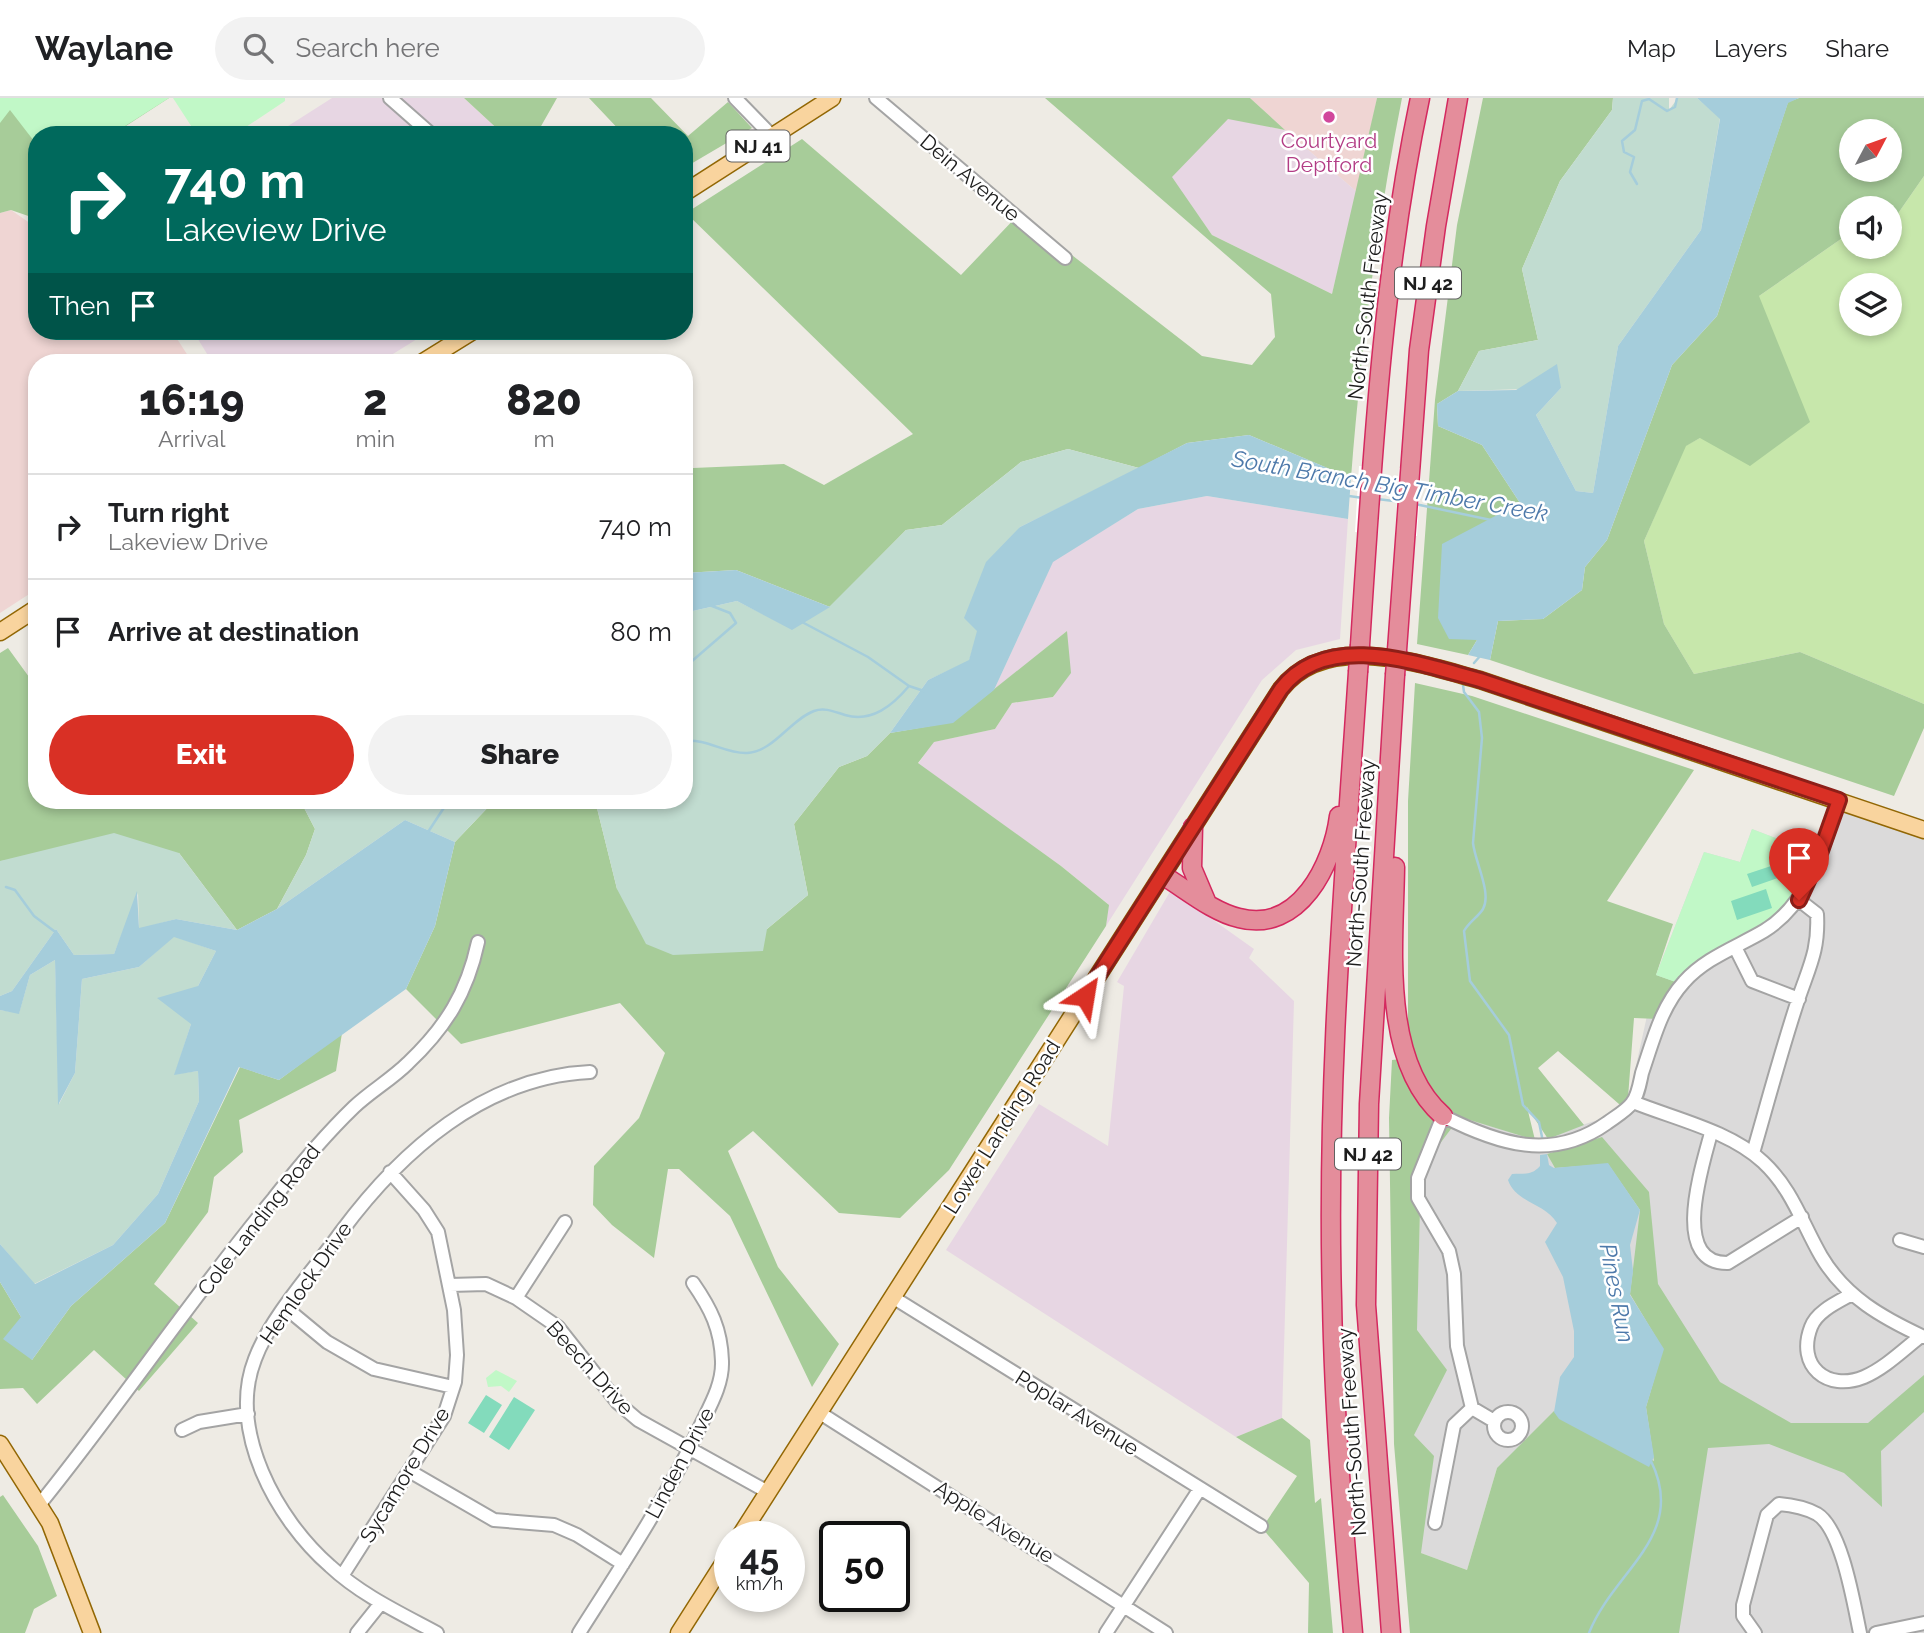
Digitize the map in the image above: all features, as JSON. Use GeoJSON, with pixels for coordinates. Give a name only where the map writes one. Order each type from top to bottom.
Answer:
{"type":"FeatureCollection","features":[{"type":"Feature","properties":{"kind":"highway"},"geometry":{"type":"LineString","coordinates":[[1408,153],[1406,122],[1409,98]]}},
{"type":"Feature","properties":{"kind":"highway","name":"North-South Freeway"},"geometry":{"type":"LineString","coordinates":[[1353,1633],[1340,1491],[1331,1299],[1334,1067],[1371,466],[1388,304],[1408,153],[1420,98]]}},
{"type":"Feature","properties":{"kind":"highway","name":"North-South Freeway"},"geometry":{"type":"LineString","coordinates":[[1391,1633],[1366,1305],[1369,1104],[1409,470],[1428,281],[1458,98]]}},
{"type":"Feature","properties":{"kind":"highway"},"geometry":{"type":"LineString","coordinates":[[1391,762],[1395,827],[1399,1036],[1406,1063],[1418,1089],[1443,1116]]}},
{"type":"Feature","properties":{"kind":"highway"},"geometry":{"type":"LineString","coordinates":[[1164,876],[1235,917],[1254,920],[1280,915],[1300,901],[1315,884],[1329,858],[1340,805],[1352,776]]}},
{"type":"Feature","properties":{"kind":"highway"},"geometry":{"type":"LineString","coordinates":[[1193,827],[1192,868],[1206,901]]}},
{"type":"Feature","properties":{"kind":"main road","name":"NJ 41"},"geometry":{"type":"LineString","coordinates":[[693,188],[832,98]]}},
{"type":"Feature","properties":{"kind":"main road"},"geometry":{"type":"LineString","coordinates":[[436,354],[458,340]]}},
{"type":"Feature","properties":{"kind":"main road"},"geometry":{"type":"LineString","coordinates":[[0,632],[28,614]]}},
{"type":"Feature","properties":{"kind":"main road","name":"Lower Landing Road"},"geometry":{"type":"LineString","coordinates":[[750,1521],[1286,682],[1314,662],[1336,657],[1377,657],[1422,664],[1480,680],[1924,830]]}},
{"type":"Feature","properties":{"kind":"main road"},"geometry":{"type":"LineString","coordinates":[[0,1444],[50,1523],[93,1633]]}},
{"type":"Feature","properties":{"kind":"main road"},"geometry":{"type":"LineString","coordinates":[[679,1633],[714,1578]]}},
{"type":"Feature","properties":{"kind":"street"},"geometry":{"type":"LineString","coordinates":[[390,98],[422,126]]}},
{"type":"Feature","properties":{"kind":"street"},"geometry":{"type":"LineString","coordinates":[[735,98],[772,136]]}},
{"type":"Feature","properties":{"kind":"street","name":"Dein Avenue"},"geometry":{"type":"LineString","coordinates":[[876,98],[1065,258]]}},
{"type":"Feature","properties":{"kind":"street"},"geometry":{"type":"LineString","coordinates":[[1494,1421],[1472,1408],[1457,1346],[1454,1274],[1449,1251],[1418,1198],[1419,1178],[1443,1116],[1480,1135],[1543,1147],[1594,1133],[1633,1102],[1671,995],[1698,968],[1785,916],[1799,900],[1818,859],[1839,800]]}},
{"type":"Feature","properties":{"kind":"street"},"geometry":{"type":"LineString","coordinates":[[1753,1153],[1799,999],[1814,963],[1818,938],[1817,914],[1799,900]]}},
{"type":"Feature","properties":{"kind":"street","name":"Cole Landing Road"},"geometry":{"type":"LineString","coordinates":[[39,1505],[271,1200],[356,1104],[407,1064],[436,1033],[458,1003],[472,968],[478,942]]}},
{"type":"Feature","properties":{"kind":"street"},"geometry":{"type":"LineString","coordinates":[[1735,947],[1752,981],[1799,999]]}},
{"type":"Feature","properties":{"kind":"street","name":"Hemlock Drive"},"geometry":{"type":"LineString","coordinates":[[437,1633],[381,1603],[342,1576],[307,1545],[269,1484],[255,1452],[248,1414],[249,1377],[255,1357],[286,1308],[362,1204],[390,1172],[425,1139],[471,1108],[565,1073],[590,1072]]}},
{"type":"Feature","properties":{"kind":"street"},"geometry":{"type":"LineString","coordinates":[[1633,1102],[1753,1153],[1787,1187],[1822,1257],[1852,1294],[1872,1312],[1922,1337],[1863,1377],[1836,1382],[1822,1376],[1812,1366],[1807,1351],[1811,1327],[1829,1307],[1852,1294]]}},
{"type":"Feature","properties":{"kind":"street"},"geometry":{"type":"LineString","coordinates":[[1711,1133],[1700,1170],[1694,1230],[1694,1240],[1704,1258],[1713,1264],[1728,1263],[1802,1217]]}},
{"type":"Feature","properties":{"kind":"street"},"geometry":{"type":"LineString","coordinates":[[390,1172],[424,1210],[438,1232],[450,1285]]}},
{"type":"Feature","properties":{"kind":"street"},"geometry":{"type":"LineString","coordinates":[[516,1298],[565,1222]]}},
{"type":"Feature","properties":{"kind":"street"},"geometry":{"type":"LineString","coordinates":[[1900,1240],[1924,1247]]}},
{"type":"Feature","properties":{"kind":"street","name":"Linden Drive"},"geometry":{"type":"LineString","coordinates":[[579,1633],[674,1482],[717,1391],[722,1364],[719,1328],[711,1309],[693,1283]]}},
{"type":"Feature","properties":{"kind":"street","name":"Beech Drive"},"geometry":{"type":"LineString","coordinates":[[450,1285],[486,1284],[516,1298],[558,1327],[628,1412],[768,1492]]}},
{"type":"Feature","properties":{"kind":"street","name":"Sycamore Drive"},"geometry":{"type":"LineString","coordinates":[[342,1576],[411,1472],[444,1416],[453,1387],[457,1355],[450,1285]]}},
{"type":"Feature","properties":{"kind":"street","name":"Poplar Avenue"},"geometry":{"type":"LineString","coordinates":[[894,1298],[1199,1490],[1261,1525]]}},
{"type":"Feature","properties":{"kind":"street"},"geometry":{"type":"LineString","coordinates":[[286,1308],[327,1342],[374,1369],[453,1387]]}},
{"type":"Feature","properties":{"kind":"street"},"geometry":{"type":"LineString","coordinates":[[1435,1522],[1454,1425],[1472,1408]]}},
{"type":"Feature","properties":{"kind":"street","name":"Apple Avenue"},"geometry":{"type":"LineString","coordinates":[[820,1413],[1166,1633]]}},
{"type":"Feature","properties":{"kind":"street"},"geometry":{"type":"LineString","coordinates":[[182,1430],[199,1422],[248,1414]]}},
{"type":"Feature","properties":{"kind":"street"},"geometry":{"type":"LineString","coordinates":[[411,1472],[494,1520],[554,1525],[577,1535],[623,1564]]}},
{"type":"Feature","properties":{"kind":"street"},"geometry":{"type":"LineString","coordinates":[[1106,1633],[1199,1490]]}},
{"type":"Feature","properties":{"kind":"street"},"geometry":{"type":"LineString","coordinates":[[1755,1633],[1743,1616],[1743,1605],[1766,1515],[1779,1504],[1817,1514],[1826,1524],[1846,1569],[1860,1633]]}},
{"type":"Feature","properties":{"kind":"street"},"geometry":{"type":"LineString","coordinates":[[357,1633],[381,1603]]}},
{"type":"Feature","properties":{"kind":"street"},"geometry":{"type":"LineString","coordinates":[[1876,1633],[1924,1623]]}},
{"type":"Feature","properties":{"kind":"shaded area"},"geometry":{"type":"Polygon","coordinates":[[[332,98],[464,98],[494,126],[288,126],[332,98]]]}},
{"type":"Feature","properties":{"kind":"shaded area"},"geometry":{"type":"Polygon","coordinates":[[[1250,98],[1377,98],[1357,192],[1285,130],[1250,98]]]}},
{"type":"Feature","properties":{"kind":"shaded area"},"geometry":{"type":"Polygon","coordinates":[[[1228,118],[1285,130],[1357,192],[1332,294],[1212,235],[1171,177],[1228,118]]]}},
{"type":"Feature","properties":{"kind":"shaded area"},"geometry":{"type":"Polygon","coordinates":[[[11,210],[28,222],[28,340],[178,340],[187,354],[28,354],[28,595],[0,613],[0,213],[11,210]]]}},
{"type":"Feature","properties":{"kind":"shaded area"},"geometry":{"type":"Polygon","coordinates":[[[199,340],[415,340],[393,354],[207,354],[199,340]]]}},
{"type":"Feature","properties":{"kind":"shaded area"},"geometry":{"type":"Polygon","coordinates":[[[1207,496],[1348,519],[1340,639],[1296,650],[1262,680],[1106,926],[1108,904],[1061,866],[918,764],[933,742],[995,729],[1012,703],[1054,697],[1067,631],[994,690],[1053,561],[1138,509],[1207,496]]]}},
{"type":"Feature","properties":{"kind":"shaded area"},"geometry":{"type":"Polygon","coordinates":[[[1839,800],[1924,829],[1924,1633],[1657,1633],[1497,1468],[1467,1570],[1421,1553],[1414,1435],[1421,1169],[1460,1117],[1538,1139],[1626,1111],[1656,975],[1704,852],[1740,862],[1752,829],[1814,853],[1817,858],[1839,800]]]}},
{"type":"Feature","properties":{"kind":"shaded area"},"geometry":{"type":"Polygon","coordinates":[[[1171,890],[1254,949],[1249,958],[1294,1001],[1282,1418],[1236,1437],[946,1250],[1039,1104],[1108,1146],[1124,986],[1117,982],[1171,890]]]}},
{"type":"Feature","properties":{"kind":"green space"},"geometry":{"type":"Polygon","coordinates":[[[0,98],[169,98],[126,126],[28,126],[28,216],[11,210],[0,213],[0,98]]]}},
{"type":"Feature","properties":{"kind":"green space"},"geometry":{"type":"Polygon","coordinates":[[[0,98],[169,98],[125,126],[28,126],[28,133],[10,110],[0,123],[0,98]]]}},
{"type":"Feature","properties":{"kind":"green space"},"geometry":{"type":"Polygon","coordinates":[[[173,98],[285,98],[285,101],[248,126],[191,126],[173,98]]]}},
{"type":"Feature","properties":{"kind":"green space"},"geometry":{"type":"Polygon","coordinates":[[[464,98],[557,98],[541,126],[494,126],[464,98]]]}},
{"type":"Feature","properties":{"kind":"green space"},"geometry":{"type":"Polygon","coordinates":[[[589,98],[651,98],[678,126],[615,126],[589,98]]]}},
{"type":"Feature","properties":{"kind":"green space"},"geometry":{"type":"Polygon","coordinates":[[[1045,98],[1250,98],[1285,130],[1228,119],[1172,177],[1212,235],[1332,294],[1377,98],[1402,98],[1371,287],[1351,478],[1249,435],[1187,443],[1139,468],[1068,449],[1021,462],[942,525],[906,530],[830,607],[736,570],[693,572],[693,468],[784,464],[824,485],[913,434],[693,220],[693,209],[802,139],[961,275],[1019,214],[1202,356],[1252,365],[1275,337],[1271,294],[1045,98]]]}},
{"type":"Feature","properties":{"kind":"green space"},"geometry":{"type":"Polygon","coordinates":[[[1483,98],[1613,98],[1612,110],[1560,181],[1522,269],[1538,340],[1479,351],[1458,391],[1437,404],[1438,426],[1482,445],[1520,503],[1477,640],[1468,655],[1417,644],[1435,400],[1457,225],[1483,98]]]}},
{"type":"Feature","properties":{"kind":"green space"},"geometry":{"type":"Polygon","coordinates":[[[1613,98],[1669,98],[1669,110],[1678,98],[1697,98],[1720,118],[1701,230],[1618,346],[1593,493],[1576,491],[1536,415],[1561,388],[1458,391],[1479,351],[1538,340],[1522,269],[1560,181],[1612,110],[1613,98]]]}},
{"type":"Feature","properties":{"kind":"green space"},"geometry":{"type":"Polygon","coordinates":[[[1799,98],[1924,98],[1924,176],[1902,208],[1902,196],[1839,196],[1839,240],[1759,296],[1810,422],[1750,466],[1700,438],[1686,446],[1644,541],[1664,624],[1694,674],[1800,652],[1924,704],[1924,728],[1894,796],[1490,660],[1498,621],[1543,619],[1582,590],[1585,567],[1607,540],[1672,365],[1717,316],[1788,102],[1799,98]]]}},
{"type":"Feature","properties":{"kind":"green space"},"geometry":{"type":"Polygon","coordinates":[[[728,102],[752,128],[693,163],[693,132],[728,102]]]}},
{"type":"Feature","properties":{"kind":"green space"},"geometry":{"type":"Polygon","coordinates":[[[1924,176],[1924,704],[1800,652],[1694,674],[1664,624],[1644,541],[1685,446],[1700,438],[1759,296],[1839,240],[1839,259],[1902,259],[1902,208],[1924,176]]]}},
{"type":"Feature","properties":{"kind":"green space"},"geometry":{"type":"Polygon","coordinates":[[[1068,449],[1139,468],[1020,527],[978,631],[969,661],[928,680],[890,733],[867,756],[839,767],[794,824],[808,895],[767,929],[763,951],[673,955],[646,944],[617,889],[597,809],[693,809],[693,611],[737,601],[792,629],[830,606],[906,530],[942,525],[1021,462],[1068,449]]]}},
{"type":"Feature","properties":{"kind":"green space"},"geometry":{"type":"Polygon","coordinates":[[[1067,631],[1071,673],[1053,697],[1012,703],[995,729],[934,742],[918,763],[1061,866],[1109,905],[1106,926],[949,1170],[900,1218],[839,1213],[753,1131],[728,1151],[778,1267],[839,1344],[812,1387],[730,1216],[679,1169],[668,1169],[654,1258],[612,1225],[593,1205],[594,1166],[639,1118],[665,1053],[620,1003],[461,1044],[406,989],[435,926],[455,842],[486,809],[597,809],[617,889],[767,929],[808,895],[794,824],[839,767],[867,756],[890,733],[953,722],[1067,631]]]}},
{"type":"Feature","properties":{"kind":"green space"},"geometry":{"type":"Polygon","coordinates":[[[8,648],[28,676],[28,809],[305,809],[315,829],[306,855],[277,909],[237,930],[179,853],[0,861],[0,653],[8,648]]]}},
{"type":"Feature","properties":{"kind":"green space"},"geometry":{"type":"Polygon","coordinates":[[[1415,683],[1472,696],[1694,770],[1607,901],[1673,924],[1656,975],[1682,984],[1658,1019],[1634,1018],[1627,1111],[1558,1051],[1538,1068],[1584,1125],[1548,1139],[1527,1107],[1535,1140],[1460,1117],[1421,1169],[1417,1330],[1447,1370],[1414,1435],[1434,1456],[1421,1553],[1467,1570],[1497,1468],[1554,1411],[1654,1461],[1646,1407],[1663,1349],[1630,1294],[1640,1210],[1608,1164],[1555,1168],[1547,1154],[1602,1137],[1649,1192],[1658,1284],[1720,1382],[1791,1423],[1868,1423],[1924,1375],[1924,1412],[1881,1451],[1882,1507],[1844,1473],[1769,1444],[1708,1448],[1679,1633],[1410,1633],[1394,1444],[1389,1118],[1392,1060],[1408,1058],[1408,801],[1415,683]]]}},
{"type":"Feature","properties":{"kind":"green space"},"geometry":{"type":"Polygon","coordinates":[[[305,809],[486,809],[455,842],[405,820],[277,909],[306,855],[315,829],[305,809]]]}},
{"type":"Feature","properties":{"kind":"green space"},"geometry":{"type":"Polygon","coordinates":[[[1752,829],[1814,853],[1818,859],[1799,900],[1681,984],[1656,975],[1704,852],[1740,862],[1752,829]]]}},
{"type":"Feature","properties":{"kind":"green space"},"geometry":{"type":"Polygon","coordinates":[[[114,833],[179,853],[237,930],[176,919],[139,929],[138,893],[114,954],[74,955],[56,929],[12,991],[0,996],[0,861],[114,833]]]}},
{"type":"Feature","properties":{"kind":"green space"},"geometry":{"type":"Polygon","coordinates":[[[1777,864],[1781,877],[1752,887],[1747,874],[1777,864]]]}},
{"type":"Feature","properties":{"kind":"green space"},"geometry":{"type":"Polygon","coordinates":[[[1766,889],[1772,908],[1737,920],[1731,901],[1766,889]]]}},
{"type":"Feature","properties":{"kind":"green space"},"geometry":{"type":"Polygon","coordinates":[[[174,936],[216,951],[198,986],[191,1024],[175,1074],[198,1071],[199,1101],[158,1194],[113,1245],[34,1284],[0,1244],[0,1010],[19,1013],[30,975],[55,960],[59,1104],[75,1073],[82,979],[139,967],[174,936]]]}},
{"type":"Feature","properties":{"kind":"green space"},"geometry":{"type":"Polygon","coordinates":[[[342,1033],[336,1071],[239,1120],[243,1152],[214,1177],[208,1212],[154,1284],[198,1323],[139,1391],[94,1350],[37,1404],[23,1388],[0,1389],[0,1282],[21,1317],[32,1360],[71,1306],[165,1223],[240,1067],[279,1080],[342,1033]]]}},
{"type":"Feature","properties":{"kind":"green space"},"geometry":{"type":"Polygon","coordinates":[[[496,1370],[517,1381],[509,1392],[501,1386],[488,1387],[486,1378],[496,1370]]]}},
{"type":"Feature","properties":{"kind":"green space"},"geometry":{"type":"Polygon","coordinates":[[[486,1395],[502,1405],[484,1433],[468,1423],[486,1395]]]}},
{"type":"Feature","properties":{"kind":"green space"},"geometry":{"type":"Polygon","coordinates":[[[514,1397],[535,1410],[509,1450],[489,1437],[514,1397]]]}},
{"type":"Feature","properties":{"kind":"green space"},"geometry":{"type":"Polygon","coordinates":[[[1282,1418],[1310,1440],[1315,1503],[1321,1498],[1333,1633],[1308,1633],[1309,1583],[1262,1528],[1297,1476],[1236,1437],[1282,1418]]]}},
{"type":"Feature","properties":{"kind":"green space"},"geometry":{"type":"Polygon","coordinates":[[[3,1495],[38,1546],[57,1596],[34,1609],[25,1633],[0,1633],[0,1497],[3,1495]]]}},
{"type":"Feature","properties":{"kind":"water"},"geometry":{"type":"Polygon","coordinates":[[[1697,98],[1799,98],[1788,103],[1717,316],[1672,365],[1607,540],[1585,567],[1582,590],[1543,619],[1498,621],[1490,660],[1468,655],[1477,640],[1449,639],[1438,618],[1442,544],[1520,503],[1482,445],[1438,426],[1437,404],[1458,391],[1516,390],[1557,364],[1561,388],[1536,415],[1576,491],[1593,493],[1618,346],[1701,230],[1720,119],[1697,98]]]}},
{"type":"Feature","properties":{"kind":"water"},"geometry":{"type":"Polygon","coordinates":[[[1249,435],[1351,478],[1348,519],[1207,496],[1138,509],[1053,562],[994,690],[953,723],[890,733],[928,680],[969,660],[977,631],[964,618],[986,562],[1020,527],[1187,443],[1249,435]]]}},
{"type":"Feature","properties":{"kind":"water"},"geometry":{"type":"Polygon","coordinates":[[[736,570],[830,607],[792,630],[737,601],[693,611],[693,572],[736,570]]]}},
{"type":"Feature","properties":{"kind":"water"},"geometry":{"type":"Polygon","coordinates":[[[405,820],[455,842],[435,926],[406,989],[279,1080],[239,1067],[165,1223],[71,1306],[32,1360],[3,1339],[21,1317],[0,1282],[0,1244],[35,1284],[113,1245],[158,1194],[199,1101],[198,1071],[174,1075],[191,1024],[157,998],[198,986],[216,951],[174,937],[139,967],[82,979],[75,1073],[58,1105],[55,960],[30,975],[19,1014],[0,1010],[0,996],[12,991],[56,929],[74,955],[114,954],[137,891],[139,928],[176,919],[237,930],[277,909],[405,820]]]}},
{"type":"Feature","properties":{"kind":"water"},"geometry":{"type":"Polygon","coordinates":[[[1547,1154],[1549,1165],[1554,1168],[1608,1163],[1640,1210],[1630,1245],[1633,1271],[1630,1295],[1664,1349],[1646,1407],[1654,1457],[1649,1467],[1559,1419],[1554,1412],[1560,1377],[1574,1357],[1574,1331],[1563,1277],[1545,1242],[1557,1223],[1552,1216],[1517,1194],[1508,1180],[1512,1174],[1534,1171],[1540,1166],[1540,1155],[1547,1154]]]}},
{"type":"Feature","properties":{"kind":"pier"},"geometry":{"type":"Polygon","coordinates":[[[1359,466],[1382,467],[1378,534],[1355,532],[1359,466]]]}},
{"type":"Feature","properties":{"kind":"pier"},"geometry":{"type":"Polygon","coordinates":[[[1399,468],[1421,469],[1417,536],[1395,535],[1399,468]]]}},
{"type":"Feature","properties":{"kind":"waterway"},"geometry":{"type":"LineString","coordinates":[[1637,184],[1630,172],[1634,157],[1624,152],[1622,141],[1635,130],[1642,101],[1649,99],[1667,111],[1675,107],[1677,98]]}},
{"type":"Feature","properties":{"kind":"waterway","name":"South Branch Big Timber Creek"},"geometry":{"type":"LineString","coordinates":[[1349,496],[1363,498]]}},
{"type":"Feature","properties":{"kind":"waterway","name":"South Branch Big Timber Creek"},"geometry":{"type":"LineString","coordinates":[[1377,499],[1402,502]]}},
{"type":"Feature","properties":{"kind":"waterway","name":"South Branch Big Timber Creek"},"geometry":{"type":"LineString","coordinates":[[1415,504],[1491,520]]}},
{"type":"Feature","properties":{"kind":"waterway"},"geometry":{"type":"LineString","coordinates":[[693,660],[736,623],[730,613],[712,606]]}},
{"type":"Feature","properties":{"kind":"waterway","name":"South Branch Big Timber Creek"},"geometry":{"type":"LineString","coordinates":[[802,622],[868,657],[909,686],[924,691]]}},
{"type":"Feature","properties":{"kind":"waterway","name":"Pines Run"},"geometry":{"type":"LineString","coordinates":[[1474,663],[1481,655]]}},
{"type":"Feature","properties":{"kind":"waterway","name":"Pines Run"},"geometry":{"type":"LineString","coordinates":[[1463,685],[1464,692],[1479,712],[1482,738],[1473,843],[1486,895],[1483,909],[1464,931],[1470,981],[1509,1035],[1523,1105],[1539,1122],[1543,1142]]}},
{"type":"Feature","properties":{"kind":"waterway"},"geometry":{"type":"LineString","coordinates":[[693,741],[739,753],[756,751],[773,742],[797,721],[814,711],[826,710],[864,717],[889,706],[909,686]]}},
{"type":"Feature","properties":{"kind":"waterway","name":"South Branch Big Timber Creek"},"geometry":{"type":"LineString","coordinates":[[428,832],[443,809]]}},
{"type":"Feature","properties":{"kind":"waterway"},"geometry":{"type":"LineString","coordinates":[[6,887],[15,890],[34,916],[54,931]]}},
{"type":"Feature","properties":{"kind":"waterway","name":"Pines Run"},"geometry":{"type":"LineString","coordinates":[[1589,1633],[1600,1611],[1643,1552],[1654,1532],[1660,1511],[1660,1487],[1651,1461]]}},
{"type":"Feature","properties":{"kind":"place","name":"Courtyard Deptford"},"geometry":{"type":"Point","coordinates":[1329,117]}},
{"type":"Feature","properties":{"kind":"route"},"geometry":{"type":"LineString","coordinates":[[1085,996],[1286,682],[1314,662],[1336,657],[1377,657],[1422,664],[1480,680],[1839,800],[1818,859],[1799,900]]}}]}
